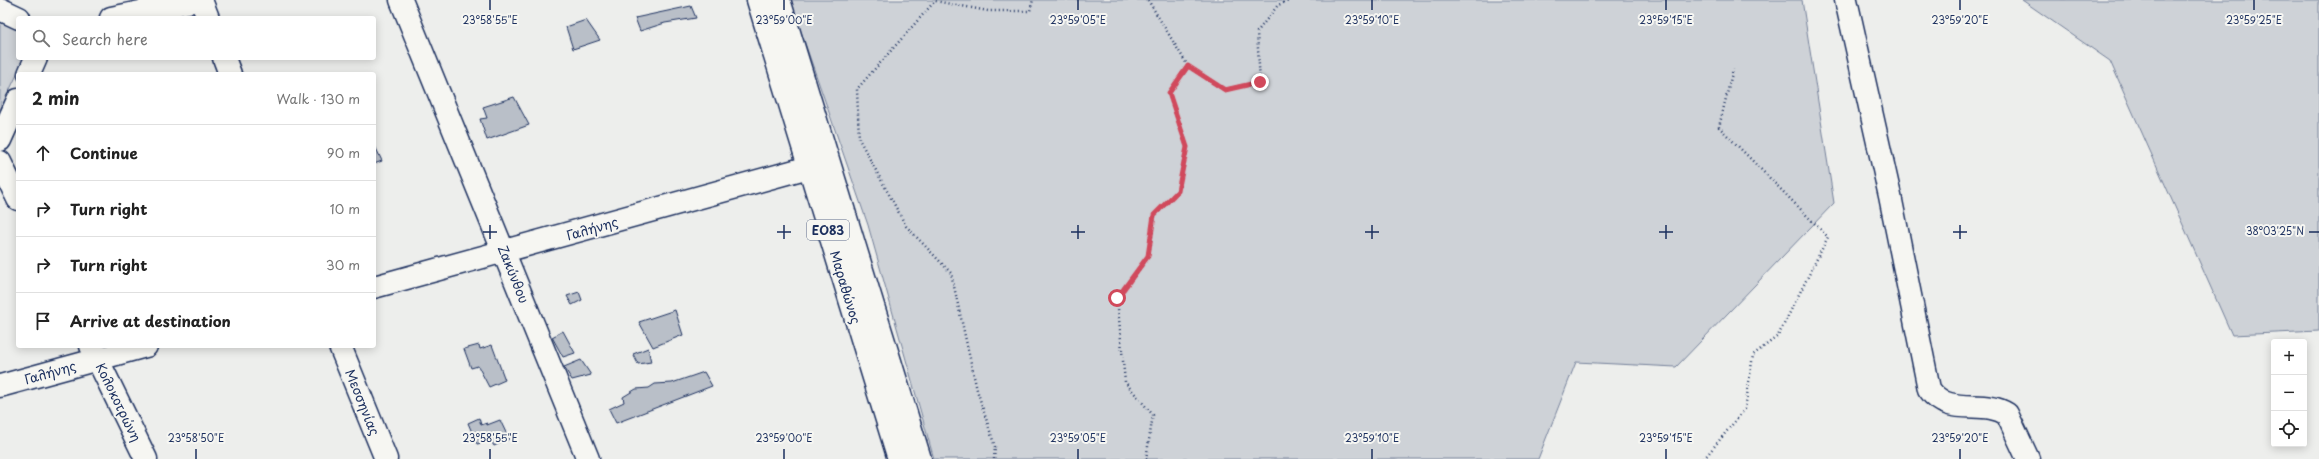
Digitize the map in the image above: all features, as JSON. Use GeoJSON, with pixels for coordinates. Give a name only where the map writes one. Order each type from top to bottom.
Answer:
{"type":"FeatureCollection","features":[{"type":"Feature","properties":{"kind":"street"},"geometry":{"type":"LineString","coordinates":[[121,16],[199,0],[207,16]]}},
{"type":"Feature","properties":{"kind":"street","name":"Ζακύνθου"},"geometry":{"type":"LineString","coordinates":[[401,0],[505,252],[588,459]]}},
{"type":"Feature","properties":{"kind":"street","name":"Μαραθώνος"},"geometry":{"type":"LineString","coordinates":[[758,0],[899,459]]}},
{"type":"Feature","properties":{"kind":"street","name":"Μαραθώνος"},"geometry":{"type":"LineString","coordinates":[[779,0],[920,459]]}},
{"type":"Feature","properties":{"kind":"street"},"geometry":{"type":"LineString","coordinates":[[1846,0],[1890,196],[1928,388],[1935,398],[1943,402],[1968,408],[2000,410],[2007,414],[2028,459]]}},
{"type":"Feature","properties":{"kind":"street"},"geometry":{"type":"LineString","coordinates":[[0,10],[16,17]]}},
{"type":"Feature","properties":{"kind":"street"},"geometry":{"type":"LineString","coordinates":[[30,72],[35,60]]}},
{"type":"Feature","properties":{"kind":"street"},"geometry":{"type":"LineString","coordinates":[[225,60],[229,72]]}},
{"type":"Feature","properties":{"kind":"street"},"geometry":{"type":"LineString","coordinates":[[0,140],[16,104]]}},
{"type":"Feature","properties":{"kind":"street"},"geometry":{"type":"LineString","coordinates":[[0,162],[16,194]]}},
{"type":"Feature","properties":{"kind":"street","name":"Γαλήνης"},"geometry":{"type":"LineString","coordinates":[[376,286],[809,167]]}},
{"type":"Feature","properties":{"kind":"street","name":"Γαλήνης"},"geometry":{"type":"LineString","coordinates":[[0,386],[95,352],[129,348]]}},
{"type":"Feature","properties":{"kind":"street","name":"Μεσσηνίας"},"geometry":{"type":"LineString","coordinates":[[341,348],[386,459]]}},
{"type":"Feature","properties":{"kind":"street","name":"Κολοκοτρώνη"},"geometry":{"type":"LineString","coordinates":[[95,352],[146,459]]}},
{"type":"Feature","properties":{"kind":"path"},"geometry":{"type":"LineString","coordinates":[[994,459],[995,447],[977,390],[951,273],[906,226],[859,139],[857,89],[935,1],[988,11],[1030,11],[1033,0]]}},
{"type":"Feature","properties":{"kind":"path"},"geometry":{"type":"LineString","coordinates":[[1148,0],[1188,66],[1225,90],[1260,82],[1257,32],[1278,5],[1291,0]]}},
{"type":"Feature","properties":{"kind":"path"},"geometry":{"type":"LineString","coordinates":[[1146,459],[1153,415],[1125,382],[1117,298],[1148,256],[1154,215],[1178,191],[1187,147],[1169,93],[1188,66]]}},
{"type":"Feature","properties":{"kind":"path"},"geometry":{"type":"LineString","coordinates":[[1704,459],[1745,409],[1753,355],[1778,336],[1828,237],[1719,127],[1733,69]]}},
{"type":"Feature","properties":{"kind":"shaded area"},"geometry":{"type":"Polygon","coordinates":[[[790,0],[1802,0],[1834,203],[1676,367],[1576,362],[1538,459],[934,459],[868,225],[790,0]]]}},
{"type":"Feature","properties":{"kind":"shaded area"},"geometry":{"type":"Polygon","coordinates":[[[2022,0],[2319,0],[2319,331],[2232,335],[2110,61],[2022,0]]]}},
{"type":"Feature","properties":{"kind":"shaded area"},"geometry":{"type":"Polygon","coordinates":[[[0,22],[16,29],[16,60],[24,60],[18,72],[16,72],[16,77],[0,110],[0,22]]]}},
{"type":"Feature","properties":{"kind":"building"},"geometry":{"type":"Polygon","coordinates":[[[691,6],[696,18],[665,23],[640,31],[635,18],[691,6]]]}},
{"type":"Feature","properties":{"kind":"building"},"geometry":{"type":"Polygon","coordinates":[[[586,20],[600,40],[573,49],[566,27],[586,20]]]}},
{"type":"Feature","properties":{"kind":"building"},"geometry":{"type":"Polygon","coordinates":[[[514,97],[529,125],[487,140],[480,119],[487,118],[483,107],[514,97]]]}},
{"type":"Feature","properties":{"kind":"building"},"geometry":{"type":"Polygon","coordinates":[[[376,148],[382,161],[376,163],[376,148]]]}},
{"type":"Feature","properties":{"kind":"building"},"geometry":{"type":"Polygon","coordinates":[[[579,292],[582,300],[572,305],[567,296],[579,292]]]}},
{"type":"Feature","properties":{"kind":"building"},"geometry":{"type":"Polygon","coordinates":[[[675,310],[683,335],[653,347],[639,322],[675,310]]]}},
{"type":"Feature","properties":{"kind":"building"},"geometry":{"type":"Polygon","coordinates":[[[563,331],[575,353],[563,357],[552,337],[563,331]]]}},
{"type":"Feature","properties":{"kind":"building"},"geometry":{"type":"Polygon","coordinates":[[[479,345],[480,349],[492,345],[505,380],[489,387],[478,366],[471,368],[464,349],[479,345]]]}},
{"type":"Feature","properties":{"kind":"building"},"geometry":{"type":"Polygon","coordinates":[[[648,348],[651,362],[638,364],[633,354],[648,348]]]}},
{"type":"Feature","properties":{"kind":"building"},"geometry":{"type":"Polygon","coordinates":[[[581,360],[591,375],[572,380],[564,367],[581,360]]]}},
{"type":"Feature","properties":{"kind":"building"},"geometry":{"type":"Polygon","coordinates":[[[704,372],[712,386],[616,423],[609,409],[624,402],[623,397],[636,389],[649,388],[655,384],[672,383],[704,372]]]}},
{"type":"Feature","properties":{"kind":"building"},"geometry":{"type":"Polygon","coordinates":[[[479,418],[481,425],[487,423],[487,425],[500,420],[509,439],[494,446],[491,441],[477,444],[468,423],[479,418]]]}},
{"type":"Feature","properties":{"kind":"route"},"geometry":{"type":"LineString","coordinates":[[1117,298],[1148,256],[1154,215],[1178,191],[1187,147],[1169,93],[1188,66],[1225,90],[1260,82]]}}]}
